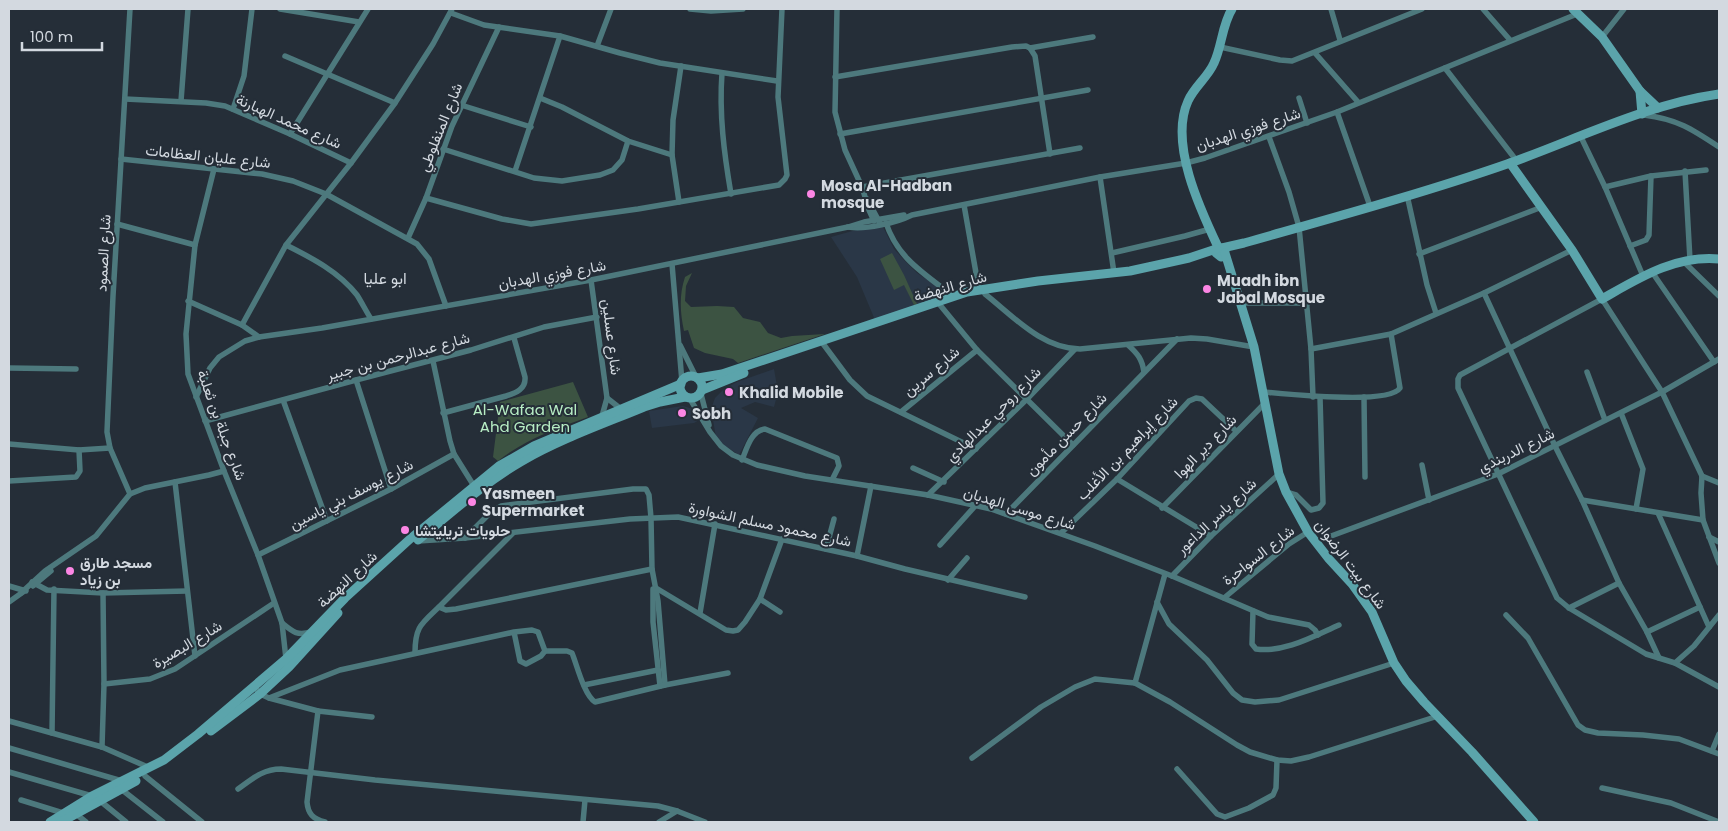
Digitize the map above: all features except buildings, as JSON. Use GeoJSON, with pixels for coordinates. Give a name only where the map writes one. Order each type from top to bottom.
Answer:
{"type":"FeatureCollection","features":[{"type":"Feature","properties":{"kind":"street","name":"شارع الصمود"},"geometry":{"type":"LineString","coordinates":[[130,9],[107,432],[110,448],[130,494]]}},
{"type":"Feature","properties":{"kind":"street"},"geometry":{"type":"LineString","coordinates":[[181,102],[188,9]]}},
{"type":"Feature","properties":{"kind":"street"},"geometry":{"type":"LineString","coordinates":[[233,109],[244,76],[252,9]]}},
{"type":"Feature","properties":{"kind":"street"},"geometry":{"type":"LineString","coordinates":[[280,9],[359,22]]}},
{"type":"Feature","properties":{"kind":"street"},"geometry":{"type":"LineString","coordinates":[[290,134],[368,9]]}},
{"type":"Feature","properties":{"kind":"street"},"geometry":{"type":"LineString","coordinates":[[597,46],[610,9]]}},
{"type":"Feature","properties":{"kind":"street"},"geometry":{"type":"LineString","coordinates":[[690,9],[718,11],[743,9]]}},
{"type":"Feature","properties":{"kind":"street"},"geometry":{"type":"LineString","coordinates":[[426,198],[502,219],[531,224],[731,194],[779,184],[785,179],[787,171],[780,126],[777,81],[782,9]]}},
{"type":"Feature","properties":{"kind":"street"},"geometry":{"type":"LineString","coordinates":[[837,9],[835,112],[845,150],[879,222]]}},
{"type":"Feature","properties":{"kind":"street","name":"شارع بيت الرضوان"},"geometry":{"type":"LineString","coordinates":[[1232,9],[1225,23],[1220,47],[1213,65],[1192,92],[1184,114],[1182,134],[1186,163],[1210,229],[1242,304],[1264,392],[1279,474],[1286,492],[1308,532],[1352,584],[1369,608],[1394,662],[1413,690],[1534,822]]}},
{"type":"Feature","properties":{"kind":"street"},"geometry":{"type":"LineString","coordinates":[[1331,9],[1340,40]]}},
{"type":"Feature","properties":{"kind":"street"},"geometry":{"type":"LineString","coordinates":[[1220,47],[1292,61],[1315,53],[1340,40],[1422,9]]}},
{"type":"Feature","properties":{"kind":"street"},"geometry":{"type":"LineString","coordinates":[[1482,9],[1510,40]]}},
{"type":"Feature","properties":{"kind":"street"},"geometry":{"type":"LineString","coordinates":[[1602,37],[1624,9]]}},
{"type":"Feature","properties":{"kind":"street"},"geometry":{"type":"LineString","coordinates":[[242,325],[286,245],[351,163],[395,103],[452,11],[476,23],[560,36],[653,61],[777,81]]}},
{"type":"Feature","properties":{"kind":"street"},"geometry":{"type":"LineString","coordinates":[[1575,11],[1602,37],[1640,91],[1658,108]]}},
{"type":"Feature","properties":{"kind":"street","name":"شارع فوزي الهدبان"},"geometry":{"type":"LineString","coordinates":[[848,227],[856,228],[904,215],[964,205],[1100,177],[1186,163],[1269,137],[1337,112],[1445,68],[1575,11]]}},
{"type":"Feature","properties":{"kind":"street","name":"شارع المنفلوطي"},"geometry":{"type":"LineString","coordinates":[[408,238],[426,198],[461,105],[499,27]]}},
{"type":"Feature","properties":{"kind":"street"},"geometry":{"type":"LineString","coordinates":[[515,171],[560,36]]}},
{"type":"Feature","properties":{"kind":"street"},"geometry":{"type":"LineString","coordinates":[[835,77],[1012,47],[1026,46],[1030,48],[1093,37]]}},
{"type":"Feature","properties":{"kind":"street"},"geometry":{"type":"LineString","coordinates":[[1030,48],[1035,56],[1040,99],[1050,154]]}},
{"type":"Feature","properties":{"kind":"street"},"geometry":{"type":"LineString","coordinates":[[1315,53],[1358,102]]}},
{"type":"Feature","properties":{"kind":"street"},"geometry":{"type":"LineString","coordinates":[[285,56],[395,103]]}},
{"type":"Feature","properties":{"kind":"street"},"geometry":{"type":"LineString","coordinates":[[679,202],[672,155],[673,120],[681,66]]}},
{"type":"Feature","properties":{"kind":"street"},"geometry":{"type":"LineString","coordinates":[[1445,68],[1513,161],[1662,392],[1702,476],[1703,520],[1719,563]]}},
{"type":"Feature","properties":{"kind":"street"},"geometry":{"type":"LineString","coordinates":[[722,73],[720,98],[722,130],[731,194]]}},
{"type":"Feature","properties":{"kind":"street"},"geometry":{"type":"LineString","coordinates":[[840,134],[1088,90]]}},
{"type":"Feature","properties":{"kind":"street"},"geometry":{"type":"LineString","coordinates":[[1640,91],[1642,114]]}},
{"type":"Feature","properties":{"kind":"street"},"geometry":{"type":"LineString","coordinates":[[1221,252],[1244,243],[1407,195],[1513,161],[1658,108],[1719,94]]}},
{"type":"Feature","properties":{"kind":"street"},"geometry":{"type":"LineString","coordinates":[[540,98],[628,142],[672,155]]}},
{"type":"Feature","properties":{"kind":"street"},"geometry":{"type":"LineString","coordinates":[[1299,98],[1307,123]]}},
{"type":"Feature","properties":{"kind":"street","name":"شارع محمد الهبارنة"},"geometry":{"type":"LineString","coordinates":[[125,99],[206,103],[233,109],[351,163]]}},
{"type":"Feature","properties":{"kind":"street"},"geometry":{"type":"LineString","coordinates":[[461,105],[530,127]]}},
{"type":"Feature","properties":{"kind":"street"},"geometry":{"type":"LineString","coordinates":[[1337,112],[1370,206]]}},
{"type":"Feature","properties":{"kind":"street"},"geometry":{"type":"LineString","coordinates":[[1642,114],[1677,121],[1719,146]]}},
{"type":"Feature","properties":{"kind":"street"},"geometry":{"type":"LineString","coordinates":[[1580,136],[1605,187],[1643,276]]}},
{"type":"Feature","properties":{"kind":"street"},"geometry":{"type":"LineString","coordinates":[[1269,137],[1289,192],[1299,227],[1312,349],[1312,397]]}},
{"type":"Feature","properties":{"kind":"street"},"geometry":{"type":"LineString","coordinates":[[443,149],[534,178],[562,181],[600,175],[617,166],[622,160],[628,142]]}},
{"type":"Feature","properties":{"kind":"street"},"geometry":{"type":"LineString","coordinates":[[862,187],[1080,148]]}},
{"type":"Feature","properties":{"kind":"street","name":"شارع عليان العظامات"},"geometry":{"type":"LineString","coordinates":[[121,159],[245,171],[293,181],[326,194],[408,238],[422,249],[429,259],[446,306]]}},
{"type":"Feature","properties":{"kind":"street","name":"شارع جبلة بن ثعلبة"},"geometry":{"type":"LineString","coordinates":[[214,169],[195,245],[188,301],[186,361],[196,398],[258,556],[282,623],[286,659]]}},
{"type":"Feature","properties":{"kind":"street"},"geometry":{"type":"LineString","coordinates":[[1605,187],[1651,176],[1706,170]]}},
{"type":"Feature","properties":{"kind":"street"},"geometry":{"type":"LineString","coordinates":[[1685,172],[1687,261],[1719,296]]}},
{"type":"Feature","properties":{"kind":"street"},"geometry":{"type":"LineString","coordinates":[[1630,246],[1646,240],[1649,235],[1651,176]]}},
{"type":"Feature","properties":{"kind":"street"},"geometry":{"type":"LineString","coordinates":[[1100,177],[1114,273]]}},
{"type":"Feature","properties":{"kind":"street"},"geometry":{"type":"LineString","coordinates":[[1407,195],[1419,254],[1436,313]]}},
{"type":"Feature","properties":{"kind":"street"},"geometry":{"type":"LineString","coordinates":[[864,222],[869,214],[867,199]]}},
{"type":"Feature","properties":{"kind":"street"},"geometry":{"type":"LineString","coordinates":[[964,205],[982,292],[1045,341],[1063,348],[1075,349],[1207,339],[1254,347]]}},
{"type":"Feature","properties":{"kind":"street"},"geometry":{"type":"LineString","coordinates":[[1419,254],[1542,207]]}},
{"type":"Feature","properties":{"kind":"street"},"geometry":{"type":"LineString","coordinates":[[869,210],[905,258],[953,296]]}},
{"type":"Feature","properties":{"kind":"street","name":"شارع فوزي الهدبان"},"geometry":{"type":"LineString","coordinates":[[196,398],[210,368],[219,357],[245,341],[259,337],[591,280],[848,227],[864,222],[879,222]]}},
{"type":"Feature","properties":{"kind":"street"},"geometry":{"type":"LineString","coordinates":[[117,224],[195,245]]}},
{"type":"Feature","properties":{"kind":"street"},"geometry":{"type":"LineString","coordinates":[[1112,253],[1210,229]]}},
{"type":"Feature","properties":{"kind":"street"},"geometry":{"type":"LineString","coordinates":[[286,245],[304,254],[336,275],[358,296],[370,319]]}},
{"type":"Feature","properties":{"kind":"street"},"geometry":{"type":"LineString","coordinates":[[1312,349],[1391,334],[1484,293],[1572,250]]}},
{"type":"Feature","properties":{"kind":"street","name":"شارع النهضة"},"geometry":{"type":"LineString","coordinates":[[702,392],[734,376],[953,296],[1120,278],[1151,272],[1221,252]]}},
{"type":"Feature","properties":{"kind":"street","name":"شارع النهضة"},"geometry":{"type":"LineString","coordinates":[[697,377],[722,374],[823,344],[982,292],[1038,281],[1114,273],[1221,252]]}},
{"type":"Feature","properties":{"kind":"street"},"geometry":{"type":"LineString","coordinates":[[1718,258],[1687,261],[1664,266],[1643,276],[1460,375],[1457,384],[1557,598],[1569,608],[1646,654],[1675,663],[1719,687]]}},
{"type":"Feature","properties":{"kind":"street"},"geometry":{"type":"LineString","coordinates":[[672,264],[679,343],[680,390],[688,398],[696,398],[702,392],[702,384],[679,343]]}},
{"type":"Feature","properties":{"kind":"street"},"geometry":{"type":"LineString","coordinates":[[1652,272],[1717,360]]}},
{"type":"Feature","properties":{"kind":"street","name":"شارع عسلين"},"geometry":{"type":"LineString","coordinates":[[591,280],[607,398],[602,416]]}},
{"type":"Feature","properties":{"kind":"street"},"geometry":{"type":"LineString","coordinates":[[1484,293],[1619,583],[1647,632],[1658,658]]}},
{"type":"Feature","properties":{"kind":"street"},"geometry":{"type":"LineString","coordinates":[[188,301],[242,325],[259,337]]}},
{"type":"Feature","properties":{"kind":"street"},"geometry":{"type":"LineString","coordinates":[[1242,304],[1308,303]]}},
{"type":"Feature","properties":{"kind":"street"},"geometry":{"type":"LineString","coordinates":[[940,305],[977,350],[1074,445]]}},
{"type":"Feature","properties":{"kind":"street","name":"شارع عبدالرحمن بن جبير"},"geometry":{"type":"LineString","coordinates":[[205,421],[433,361],[514,338],[544,327],[596,317]]}},
{"type":"Feature","properties":{"kind":"street"},"geometry":{"type":"LineString","coordinates":[[1264,392],[1312,397],[1364,397],[1394,393],[1400,388],[1391,334]]}},
{"type":"Feature","properties":{"kind":"street"},"geometry":{"type":"LineString","coordinates":[[443,413],[516,393],[523,387],[525,383],[514,338]]}},
{"type":"Feature","properties":{"kind":"street","name":"شارع حسن مأمون"},"geometry":{"type":"LineString","coordinates":[[1006,514],[1177,340]]}},
{"type":"Feature","properties":{"kind":"street"},"geometry":{"type":"LineString","coordinates":[[823,344],[861,392],[976,449]]}},
{"type":"Feature","properties":{"kind":"street"},"geometry":{"type":"LineString","coordinates":[[1128,346],[1139,355],[1143,363],[1144,372]]}},
{"type":"Feature","properties":{"kind":"street","name":"شارع روحي عبدالهادي"},"geometry":{"type":"LineString","coordinates":[[928,496],[1075,349]]}},
{"type":"Feature","properties":{"kind":"street","name":"شارع سرين"},"geometry":{"type":"LineString","coordinates":[[901,412],[977,350]]}},
{"type":"Feature","properties":{"kind":"street","name":"شارع الدربندي"},"geometry":{"type":"LineString","coordinates":[[1315,542],[1498,474],[1662,392],[1717,360]]}},
{"type":"Feature","properties":{"kind":"street"},"geometry":{"type":"LineString","coordinates":[[433,361],[443,413],[454,454],[474,486]]}},
{"type":"Feature","properties":{"kind":"street"},"geometry":{"type":"LineString","coordinates":[[9,368],[76,369]]}},
{"type":"Feature","properties":{"kind":"street"},"geometry":{"type":"LineString","coordinates":[[1588,372],[1605,420]]}},
{"type":"Feature","properties":{"kind":"street"},"geometry":{"type":"LineString","coordinates":[[681,383],[686,377],[697,377]]}},
{"type":"Feature","properties":{"kind":"street"},"geometry":{"type":"LineString","coordinates":[[356,380],[391,489]]}},
{"type":"Feature","properties":{"kind":"street","name":"شارع النهضة"},"geometry":{"type":"LineString","coordinates":[[62,820],[95,798],[145,776],[175,758],[258,690],[345,598],[410,539],[474,486],[516,455],[681,383]]}},
{"type":"Feature","properties":{"kind":"street","name":"شارع موسى الهدبان"},"geometry":{"type":"LineString","coordinates":[[702,392],[710,432]]}},
{"type":"Feature","properties":{"kind":"street"},"geometry":{"type":"LineString","coordinates":[[1286,492],[1296,495],[1311,510],[1319,508],[1323,503],[1320,397]]}},
{"type":"Feature","properties":{"kind":"street"},"geometry":{"type":"LineString","coordinates":[[1364,397],[1365,477]]}},
{"type":"Feature","properties":{"kind":"street","name":"شارع عسلين"},"geometry":{"type":"LineString","coordinates":[[607,398],[621,409]]}},
{"type":"Feature","properties":{"kind":"street","name":"شارع النهضة"},"geometry":{"type":"LineString","coordinates":[[122,785],[176,751],[289,667],[350,601],[416,542],[478,491],[504,473],[536,453],[644,407],[660,402],[688,398]]}},
{"type":"Feature","properties":{"kind":"street","name":"شارع موسى الهدبان"},"geometry":{"type":"LineString","coordinates":[[688,398],[716,440],[727,451],[742,460],[769,469],[976,505],[1006,514],[1172,576],[1253,612],[1276,619],[1309,625],[1318,635]]}},
{"type":"Feature","properties":{"kind":"street","name":"شارع إبراهيم بن الأغلب"},"geometry":{"type":"LineString","coordinates":[[1061,533],[1117,479],[1189,401],[1202,399],[1236,431]]}},
{"type":"Feature","properties":{"kind":"street"},"geometry":{"type":"LineString","coordinates":[[283,400],[327,520]]}},
{"type":"Feature","properties":{"kind":"street","name":"شارع دير الهوا"},"geometry":{"type":"LineString","coordinates":[[1162,508],[1266,402]]}},
{"type":"Feature","properties":{"kind":"street"},"geometry":{"type":"LineString","coordinates":[[1621,413],[1643,469],[1636,509]]}},
{"type":"Feature","properties":{"kind":"street"},"geometry":{"type":"LineString","coordinates":[[742,460],[753,436],[757,431],[765,429],[837,458],[839,466],[832,480]]}},
{"type":"Feature","properties":{"kind":"street"},"geometry":{"type":"LineString","coordinates":[[9,444],[79,450],[110,448]]}},
{"type":"Feature","properties":{"kind":"street"},"geometry":{"type":"LineString","coordinates":[[9,481],[76,477],[80,471],[79,450]]}},
{"type":"Feature","properties":{"kind":"street","name":"شارع يوسف بني ياسين"},"geometry":{"type":"LineString","coordinates":[[258,556],[391,489],[454,454]]}},
{"type":"Feature","properties":{"kind":"street"},"geometry":{"type":"LineString","coordinates":[[1422,465],[1430,500]]}},
{"type":"Feature","properties":{"kind":"street"},"geometry":{"type":"LineString","coordinates":[[913,468],[944,482]]}},
{"type":"Feature","properties":{"kind":"street"},"geometry":{"type":"LineString","coordinates":[[9,602],[55,565],[96,536],[130,494],[144,488],[224,471]]}},
{"type":"Feature","properties":{"kind":"street","name":"شارع ياسر الداعور"},"geometry":{"type":"LineString","coordinates":[[1172,576],[1210,536],[1279,474]]}},
{"type":"Feature","properties":{"kind":"street"},"geometry":{"type":"LineString","coordinates":[[1702,476],[1719,483]]}},
{"type":"Feature","properties":{"kind":"street"},"geometry":{"type":"LineString","coordinates":[[1117,479],[1210,536]]}},
{"type":"Feature","properties":{"kind":"street"},"geometry":{"type":"LineString","coordinates":[[175,482],[195,656]]}},
{"type":"Feature","properties":{"kind":"street"},"geometry":{"type":"LineString","coordinates":[[857,556],[871,486]]}},
{"type":"Feature","properties":{"kind":"street"},"geometry":{"type":"LineString","coordinates":[[465,538],[490,513],[501,506],[646,489],[651,518],[652,569],[662,685]]}},
{"type":"Feature","properties":{"kind":"street"},"geometry":{"type":"LineString","coordinates":[[1582,500],[1703,520]]}},
{"type":"Feature","properties":{"kind":"street"},"geometry":{"type":"LineString","coordinates":[[940,545],[976,505]]}},
{"type":"Feature","properties":{"kind":"street"},"geometry":{"type":"LineString","coordinates":[[1658,512],[1709,627]]}},
{"type":"Feature","properties":{"kind":"street","name":"شارع محمود مسلم الشواورة"},"geometry":{"type":"LineString","coordinates":[[416,542],[620,520],[678,517],[857,556],[948,580],[1025,597]]}},
{"type":"Feature","properties":{"kind":"street"},"geometry":{"type":"LineString","coordinates":[[826,550],[834,519]]}},
{"type":"Feature","properties":{"kind":"street"},"geometry":{"type":"LineString","coordinates":[[700,613],[715,524]]}},
{"type":"Feature","properties":{"kind":"street","name":"شارع السواحرة"},"geometry":{"type":"LineString","coordinates":[[1224,598],[1289,544],[1308,532]]}},
{"type":"Feature","properties":{"kind":"street"},"geometry":{"type":"LineString","coordinates":[[415,653],[417,632],[420,626],[513,533]]}},
{"type":"Feature","properties":{"kind":"street"},"geometry":{"type":"LineString","coordinates":[[1710,537],[1719,542]]}},
{"type":"Feature","properties":{"kind":"street"},"geometry":{"type":"LineString","coordinates":[[656,588],[726,630],[736,631],[741,628],[760,599],[782,540]]}},
{"type":"Feature","properties":{"kind":"street"},"geometry":{"type":"LineString","coordinates":[[948,580],[967,558]]}},
{"type":"Feature","properties":{"kind":"street"},"geometry":{"type":"LineString","coordinates":[[439,607],[446,610],[456,609],[652,569]]}},
{"type":"Feature","properties":{"kind":"street"},"geometry":{"type":"LineString","coordinates":[[1136,683],[1165,574]]}},
{"type":"Feature","properties":{"kind":"street"},"geometry":{"type":"LineString","coordinates":[[653,579],[656,588],[656,622]]}},
{"type":"Feature","properties":{"kind":"street"},"geometry":{"type":"LineString","coordinates":[[36,581],[42,589],[104,593],[187,591]]}},
{"type":"Feature","properties":{"kind":"street"},"geometry":{"type":"LineString","coordinates":[[1569,608],[1619,583]]}},
{"type":"Feature","properties":{"kind":"street"},"geometry":{"type":"LineString","coordinates":[[9,586],[24,591]]}},
{"type":"Feature","properties":{"kind":"street"},"geometry":{"type":"LineString","coordinates":[[52,733],[53,589]]}},
{"type":"Feature","properties":{"kind":"street"},"geometry":{"type":"LineString","coordinates":[[102,747],[104,593]]}},
{"type":"Feature","properties":{"kind":"street"},"geometry":{"type":"LineString","coordinates":[[760,599],[780,612]]}},
{"type":"Feature","properties":{"kind":"street"},"geometry":{"type":"LineString","coordinates":[[1157,602],[1170,624],[1207,660],[1228,688],[1242,700],[1255,702],[1279,700],[1394,662]]}},
{"type":"Feature","properties":{"kind":"street","name":"شارع البصيرة"},"geometry":{"type":"LineString","coordinates":[[104,684],[136,681],[159,676],[175,669],[274,603]]}},
{"type":"Feature","properties":{"kind":"street"},"geometry":{"type":"LineString","coordinates":[[1647,632],[1700,606]]}},
{"type":"Feature","properties":{"kind":"street"},"geometry":{"type":"LineString","coordinates":[[1253,612],[1252,639],[1253,647],[1256,650],[1287,646],[1309,639],[1339,625]]}},
{"type":"Feature","properties":{"kind":"street"},"geometry":{"type":"LineString","coordinates":[[1506,615],[1528,638],[1578,725],[1585,730],[1598,733],[1643,734],[1679,739],[1719,754]]}},
{"type":"Feature","properties":{"kind":"street"},"geometry":{"type":"LineString","coordinates":[[1675,663],[1694,646],[1719,615]]}},
{"type":"Feature","properties":{"kind":"street"},"geometry":{"type":"LineString","coordinates":[[282,623],[293,632],[302,634],[312,632]]}},
{"type":"Feature","properties":{"kind":"street"},"geometry":{"type":"LineString","coordinates":[[269,698],[340,670],[514,632],[535,631],[540,635],[545,650]]}},
{"type":"Feature","properties":{"kind":"street"},"geometry":{"type":"LineString","coordinates":[[514,632],[523,663],[526,664],[538,659],[545,650]]}},
{"type":"Feature","properties":{"kind":"street"},"geometry":{"type":"LineString","coordinates":[[657,632],[658,670],[662,685]]}},
{"type":"Feature","properties":{"kind":"street"},"geometry":{"type":"LineString","coordinates":[[545,650],[572,653],[584,685],[591,699],[596,702],[662,685],[728,673]]}},
{"type":"Feature","properties":{"kind":"street"},"geometry":{"type":"LineString","coordinates":[[584,685],[658,670]]}},
{"type":"Feature","properties":{"kind":"street"},"geometry":{"type":"LineString","coordinates":[[972,758],[1041,707],[1086,682],[1095,680],[1136,683],[1178,706],[1237,745],[1277,760],[1290,761],[1309,757],[1438,716]]}},
{"type":"Feature","properties":{"kind":"street"},"geometry":{"type":"LineString","coordinates":[[258,690],[269,698],[318,711],[372,717]]}},
{"type":"Feature","properties":{"kind":"street"},"geometry":{"type":"LineString","coordinates":[[318,711],[307,802],[308,810],[316,819],[325,822]]}},
{"type":"Feature","properties":{"kind":"street"},"geometry":{"type":"LineString","coordinates":[[9,721],[102,747],[150,768]]}},
{"type":"Feature","properties":{"kind":"street"},"geometry":{"type":"LineString","coordinates":[[1712,751],[1719,734]]}},
{"type":"Feature","properties":{"kind":"street"},"geometry":{"type":"LineString","coordinates":[[9,748],[122,785],[163,822]]}},
{"type":"Feature","properties":{"kind":"street"},"geometry":{"type":"LineString","coordinates":[[1177,768],[1217,814],[1225,817],[1249,808],[1274,795],[1277,760]]}},
{"type":"Feature","properties":{"kind":"street"},"geometry":{"type":"LineString","coordinates":[[238,789],[262,772],[271,769],[658,806],[705,822]]}},
{"type":"Feature","properties":{"kind":"street"},"geometry":{"type":"LineString","coordinates":[[9,772],[95,798],[126,822]]}},
{"type":"Feature","properties":{"kind":"street"},"geometry":{"type":"LineString","coordinates":[[145,776],[202,822]]}},
{"type":"Feature","properties":{"kind":"street"},"geometry":{"type":"LineString","coordinates":[[1602,788],[1671,803],[1719,822]]}},
{"type":"Feature","properties":{"kind":"street","name":"شارع النهضة"},"geometry":{"type":"LineString","coordinates":[[50,822],[62,820],[76,814],[95,798]]}},
{"type":"Feature","properties":{"kind":"street"},"geometry":{"type":"LineString","coordinates":[[21,800],[62,820]]}},
{"type":"Feature","properties":{"kind":"street"},"geometry":{"type":"LineString","coordinates":[[583,822],[586,800]]}},
{"type":"Feature","properties":{"kind":"street"},"geometry":{"type":"LineString","coordinates":[[659,822],[677,811]]}},
{"type":"Feature","properties":{"kind":"street"},"geometry":{"type":"LineString","coordinates":[[76,814],[86,822]]}},
{"type":"Feature","properties":{"kind":"shaded area"},"geometry":{"type":"Polygon","coordinates":[[[883,227],[894,249],[904,260],[917,273],[943,290],[943,293],[941,299],[875,320],[857,277],[831,237],[856,230],[883,227]]]}},
{"type":"Feature","properties":{"kind":"shaded area"},"geometry":{"type":"Polygon","coordinates":[[[774,369],[778,392],[774,407],[755,402],[741,408],[758,418],[739,455],[722,444],[716,437],[711,409],[715,398],[724,389],[737,382],[774,369]]]}},
{"type":"Feature","properties":{"kind":"shaded area"},"geometry":{"type":"Polygon","coordinates":[[[683,406],[693,409],[699,420],[694,423],[652,428],[649,411],[683,406]]]}},
{"type":"Feature","properties":{"kind":"green space"},"geometry":{"type":"Polygon","coordinates":[[[892,253],[917,304],[914,305],[904,285],[894,290],[880,259],[892,253]]]}},
{"type":"Feature","properties":{"kind":"green space"},"geometry":{"type":"Polygon","coordinates":[[[692,273],[686,286],[685,301],[691,307],[734,307],[743,318],[760,322],[768,333],[781,338],[825,334],[738,363],[733,359],[705,353],[694,348],[688,330],[684,331],[681,304],[685,277],[692,273]]]}},
{"type":"Feature","properties":{"kind":"green space","name":"Al-Wafaa Wal Ahd Garden"},"geometry":{"type":"Polygon","coordinates":[[[573,382],[588,417],[530,441],[498,461],[493,457],[500,402],[573,382]]]}},
{"type":"Feature","properties":{"kind":"place","name":"Mosa Al-Hadban mosque"},"geometry":{"type":"Point","coordinates":[811,194]}},
{"type":"Feature","properties":{"kind":"place","name":"Muadh ibn Jabal Mosque"},"geometry":{"type":"Point","coordinates":[1207,289]}},
{"type":"Feature","properties":{"kind":"place","name":"Khalid Mobile"},"geometry":{"type":"Point","coordinates":[729,392]}},
{"type":"Feature","properties":{"kind":"place","name":"Sobh"},"geometry":{"type":"Point","coordinates":[682,413]}},
{"type":"Feature","properties":{"kind":"place","name":"Yasmeen Supermarket"},"geometry":{"type":"Point","coordinates":[472,502]}},
{"type":"Feature","properties":{"kind":"place","name":"حلويات تريليتشا"},"geometry":{"type":"Point","coordinates":[405,530]}},
{"type":"Feature","properties":{"kind":"place","name":"مسجد طارق بن زياد"},"geometry":{"type":"Point","coordinates":[70,571]}},
{"type":"Feature","properties":{"kind":"district","name":"ابو عليا"},"geometry":{"type":"Point","coordinates":[385,278]}}]}
